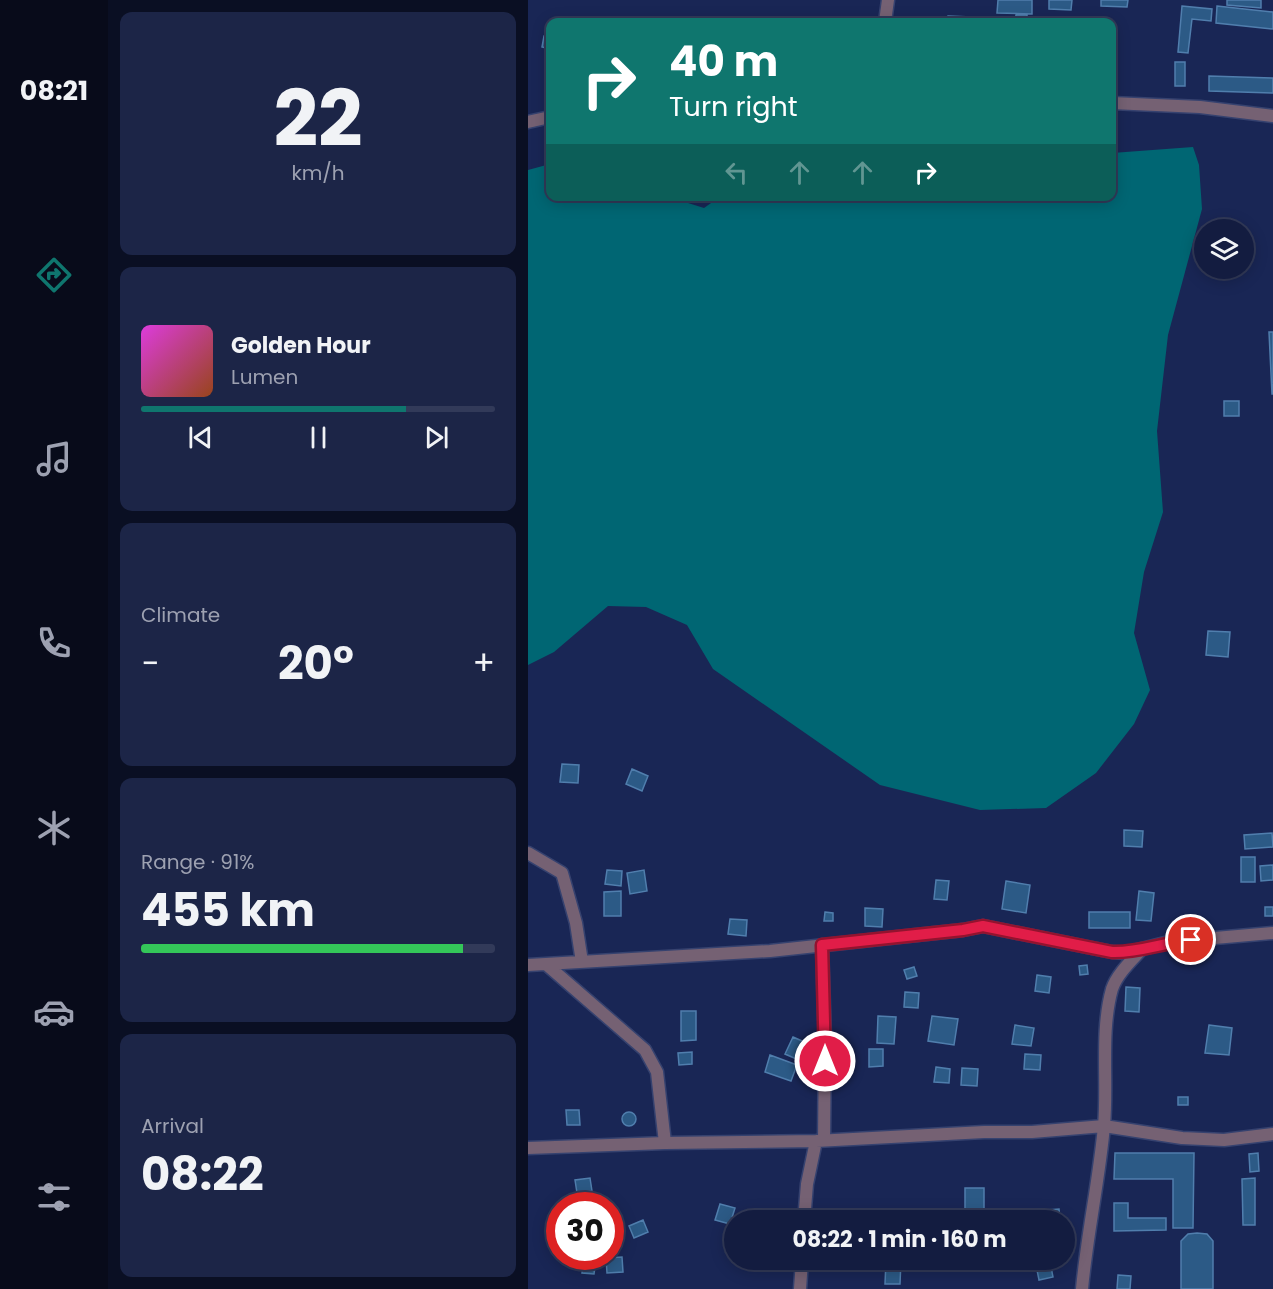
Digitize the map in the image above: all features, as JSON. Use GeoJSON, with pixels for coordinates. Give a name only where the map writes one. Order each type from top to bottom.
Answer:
{"type":"FeatureCollection","features":[{"type":"Feature","properties":{"kind":"street"},"geometry":{"type":"LineString","coordinates":[[886,18],[888,0]]}},
{"type":"Feature","properties":{"kind":"street"},"geometry":{"type":"LineString","coordinates":[[1116,103],[1200,107],[1273,116]]}},
{"type":"Feature","properties":{"kind":"street"},"geometry":{"type":"LineString","coordinates":[[528,122],[546,118]]}},
{"type":"Feature","properties":{"kind":"street"},"geometry":{"type":"LineString","coordinates":[[528,853],[562,873],[576,923],[582,962]]}},
{"type":"Feature","properties":{"kind":"street"},"geometry":{"type":"LineString","coordinates":[[528,964],[547,965],[770,951],[983,926],[1112,952],[1126,952],[1169,942],[1273,933]]}},
{"type":"Feature","properties":{"kind":"street"},"geometry":{"type":"LineString","coordinates":[[805,1210],[807,1184],[820,1141],[825,1041],[822,945]]}},
{"type":"Feature","properties":{"kind":"street"},"geometry":{"type":"LineString","coordinates":[[1082,1289],[1104,1126],[1108,1017],[1113,988],[1120,974],[1142,949]]}},
{"type":"Feature","properties":{"kind":"street"},"geometry":{"type":"LineString","coordinates":[[547,965],[645,1050],[657,1072],[665,1143]]}},
{"type":"Feature","properties":{"kind":"street"},"geometry":{"type":"LineString","coordinates":[[528,1148],[820,1141],[984,1132],[1032,1132],[1104,1126],[1182,1138],[1224,1140],[1273,1134]]}},
{"type":"Feature","properties":{"kind":"street"},"geometry":{"type":"LineString","coordinates":[[800,1289],[801,1270]]}},
{"type":"Feature","properties":{"kind":"shaded area"},"geometry":{"type":"Polygon","coordinates":[[[1193,147],[1199,165],[1202,209],[1199,219],[1194,219],[1194,239],[1168,335],[1157,431],[1163,512],[1144,572],[1134,633],[1150,690],[1134,724],[1096,773],[1046,808],[980,810],[880,785],[713,669],[687,625],[646,607],[608,606],[554,652],[528,665],[528,170],[546,165],[546,201],[682,201],[704,208],[714,201],[1116,201],[1116,153],[1193,147]]]}},
{"type":"Feature","properties":{"kind":"building"},"geometry":{"type":"Polygon","coordinates":[[[998,0],[1032,0],[1032,14],[997,13],[998,0]]]}},
{"type":"Feature","properties":{"kind":"building"},"geometry":{"type":"Polygon","coordinates":[[[1049,0],[1072,0],[1071,10],[1049,9],[1049,0]]]}},
{"type":"Feature","properties":{"kind":"building"},"geometry":{"type":"Polygon","coordinates":[[[1101,0],[1128,0],[1127,7],[1101,6],[1101,0]]]}},
{"type":"Feature","properties":{"kind":"building"},"geometry":{"type":"Polygon","coordinates":[[[1227,0],[1261,0],[1261,8],[1227,5],[1227,0]]]}},
{"type":"Feature","properties":{"kind":"building"},"geometry":{"type":"Polygon","coordinates":[[[1182,6],[1212,9],[1211,21],[1192,19],[1188,53],[1178,52],[1182,6]]]}},
{"type":"Feature","properties":{"kind":"building"},"geometry":{"type":"Polygon","coordinates":[[[1217,6],[1273,12],[1273,29],[1216,23],[1217,6]]]}},
{"type":"Feature","properties":{"kind":"building"},"geometry":{"type":"Polygon","coordinates":[[[1016,15],[1027,15],[1027,18],[1016,18],[1016,15]]]}},
{"type":"Feature","properties":{"kind":"building"},"geometry":{"type":"Polygon","coordinates":[[[948,16],[971,17],[971,18],[948,18],[948,16]]]}},
{"type":"Feature","properties":{"kind":"building"},"geometry":{"type":"Polygon","coordinates":[[[544,36],[546,36],[546,48],[542,47],[544,36]]]}},
{"type":"Feature","properties":{"kind":"building"},"geometry":{"type":"Polygon","coordinates":[[[1175,62],[1185,62],[1185,86],[1175,86],[1175,62]]]}},
{"type":"Feature","properties":{"kind":"building"},"geometry":{"type":"Polygon","coordinates":[[[1209,76],[1273,78],[1273,93],[1209,91],[1209,76]]]}},
{"type":"Feature","properties":{"kind":"building"},"geometry":{"type":"Polygon","coordinates":[[[1269,332],[1273,332],[1273,394],[1272,394],[1269,332]]]}},
{"type":"Feature","properties":{"kind":"building"},"geometry":{"type":"Polygon","coordinates":[[[1224,401],[1239,401],[1239,416],[1224,416],[1224,401]]]}},
{"type":"Feature","properties":{"kind":"building"},"geometry":{"type":"Polygon","coordinates":[[[1208,631],[1230,632],[1228,657],[1206,655],[1208,631]]]}},
{"type":"Feature","properties":{"kind":"building"},"geometry":{"type":"Polygon","coordinates":[[[562,764],[579,765],[578,783],[560,782],[562,764]]]}},
{"type":"Feature","properties":{"kind":"building"},"geometry":{"type":"Polygon","coordinates":[[[632,769],[648,776],[642,791],[626,784],[632,769]]]}},
{"type":"Feature","properties":{"kind":"building"},"geometry":{"type":"Polygon","coordinates":[[[1124,830],[1143,831],[1142,847],[1124,846],[1124,830]]]}},
{"type":"Feature","properties":{"kind":"building"},"geometry":{"type":"Polygon","coordinates":[[[1272,833],[1273,847],[1245,849],[1244,835],[1272,833]]]}},
{"type":"Feature","properties":{"kind":"building"},"geometry":{"type":"Polygon","coordinates":[[[1241,857],[1255,857],[1255,882],[1241,882],[1241,857]]]}},
{"type":"Feature","properties":{"kind":"building"},"geometry":{"type":"Polygon","coordinates":[[[1273,865],[1273,880],[1261,881],[1260,866],[1273,865]]]}},
{"type":"Feature","properties":{"kind":"building"},"geometry":{"type":"Polygon","coordinates":[[[607,870],[622,871],[621,886],[605,884],[607,870]]]}},
{"type":"Feature","properties":{"kind":"building"},"geometry":{"type":"Polygon","coordinates":[[[644,870],[647,891],[630,894],[627,873],[644,870]]]}},
{"type":"Feature","properties":{"kind":"building"},"geometry":{"type":"Polygon","coordinates":[[[936,880],[949,881],[947,900],[934,899],[936,880]]]}},
{"type":"Feature","properties":{"kind":"building"},"geometry":{"type":"Polygon","coordinates":[[[1006,881],[1030,885],[1026,913],[1002,909],[1006,881]]]}},
{"type":"Feature","properties":{"kind":"building"},"geometry":{"type":"Polygon","coordinates":[[[621,891],[621,916],[604,916],[604,892],[621,891]]]}},
{"type":"Feature","properties":{"kind":"building"},"geometry":{"type":"Polygon","coordinates":[[[1139,891],[1154,893],[1151,921],[1136,920],[1139,891]]]}},
{"type":"Feature","properties":{"kind":"building"},"geometry":{"type":"Polygon","coordinates":[[[1265,907],[1273,907],[1273,916],[1265,916],[1265,907]]]}},
{"type":"Feature","properties":{"kind":"building"},"geometry":{"type":"Polygon","coordinates":[[[865,908],[883,909],[882,927],[865,926],[865,908]]]}},
{"type":"Feature","properties":{"kind":"building"},"geometry":{"type":"Polygon","coordinates":[[[825,912],[833,913],[833,921],[824,921],[825,912]]]}},
{"type":"Feature","properties":{"kind":"building"},"geometry":{"type":"Polygon","coordinates":[[[1089,912],[1130,912],[1130,928],[1089,928],[1089,912]]]}},
{"type":"Feature","properties":{"kind":"building"},"geometry":{"type":"Polygon","coordinates":[[[730,919],[747,920],[746,936],[728,934],[730,919]]]}},
{"type":"Feature","properties":{"kind":"building"},"geometry":{"type":"Polygon","coordinates":[[[1087,965],[1088,974],[1080,975],[1079,966],[1087,965]]]}},
{"type":"Feature","properties":{"kind":"building"},"geometry":{"type":"Polygon","coordinates":[[[914,967],[917,976],[907,979],[904,970],[914,967]]]}},
{"type":"Feature","properties":{"kind":"building"},"geometry":{"type":"Polygon","coordinates":[[[1037,975],[1051,977],[1049,993],[1035,991],[1037,975]]]}},
{"type":"Feature","properties":{"kind":"building"},"geometry":{"type":"Polygon","coordinates":[[[1126,987],[1140,988],[1139,1012],[1125,1011],[1126,987]]]}},
{"type":"Feature","properties":{"kind":"building"},"geometry":{"type":"Polygon","coordinates":[[[905,992],[919,993],[918,1008],[904,1007],[905,992]]]}},
{"type":"Feature","properties":{"kind":"building"},"geometry":{"type":"Polygon","coordinates":[[[681,1011],[696,1011],[696,1040],[681,1041],[681,1011]]]}},
{"type":"Feature","properties":{"kind":"building"},"geometry":{"type":"Polygon","coordinates":[[[878,1016],[896,1017],[894,1044],[877,1043],[878,1016]]]}},
{"type":"Feature","properties":{"kind":"building"},"geometry":{"type":"Polygon","coordinates":[[[932,1016],[958,1019],[954,1045],[928,1041],[932,1016]]]}},
{"type":"Feature","properties":{"kind":"building"},"geometry":{"type":"Polygon","coordinates":[[[1015,1025],[1034,1028],[1031,1046],[1012,1044],[1015,1025]]]}},
{"type":"Feature","properties":{"kind":"building"},"geometry":{"type":"Polygon","coordinates":[[[1209,1025],[1232,1028],[1229,1055],[1205,1053],[1209,1025]]]}},
{"type":"Feature","properties":{"kind":"building"},"geometry":{"type":"Polygon","coordinates":[[[793,1037],[809,1044],[801,1061],[785,1054],[793,1037]]]}},
{"type":"Feature","properties":{"kind":"building"},"geometry":{"type":"Polygon","coordinates":[[[869,1049],[883,1049],[883,1066],[869,1067],[869,1049]]]}},
{"type":"Feature","properties":{"kind":"building"},"geometry":{"type":"Polygon","coordinates":[[[692,1052],[692,1064],[679,1065],[678,1053],[692,1052]]]}},
{"type":"Feature","properties":{"kind":"building"},"geometry":{"type":"Polygon","coordinates":[[[1025,1054],[1041,1055],[1040,1070],[1024,1069],[1025,1054]]]}},
{"type":"Feature","properties":{"kind":"building"},"geometry":{"type":"Polygon","coordinates":[[[770,1055],[797,1065],[791,1081],[765,1072],[770,1055]]]}},
{"type":"Feature","properties":{"kind":"building"},"geometry":{"type":"Polygon","coordinates":[[[936,1067],[950,1069],[949,1083],[934,1082],[936,1067]]]}},
{"type":"Feature","properties":{"kind":"building"},"geometry":{"type":"Polygon","coordinates":[[[962,1068],[978,1069],[977,1086],[961,1085],[962,1068]]]}},
{"type":"Feature","properties":{"kind":"building"},"geometry":{"type":"Polygon","coordinates":[[[1178,1097],[1188,1097],[1188,1105],[1178,1105],[1178,1097]]]}},
{"type":"Feature","properties":{"kind":"building"},"geometry":{"type":"Polygon","coordinates":[[[566,1110],[579,1110],[580,1125],[567,1125],[566,1110]]]}},
{"type":"Feature","properties":{"kind":"building"},"geometry":{"type":"Polygon","coordinates":[[[626,1112],[632,1112],[636,1119],[632,1126],[626,1126],[622,1122],[622,1116],[626,1112]]]}},
{"type":"Feature","properties":{"kind":"building"},"geometry":{"type":"Polygon","coordinates":[[[1115,1153],[1194,1153],[1193,1228],[1173,1228],[1173,1179],[1114,1179],[1115,1153]]]}},
{"type":"Feature","properties":{"kind":"building"},"geometry":{"type":"Polygon","coordinates":[[[1258,1153],[1259,1171],[1250,1172],[1249,1154],[1258,1153]]]}},
{"type":"Feature","properties":{"kind":"building"},"geometry":{"type":"Polygon","coordinates":[[[590,1178],[592,1191],[577,1192],[575,1180],[590,1178]]]}},
{"type":"Feature","properties":{"kind":"building"},"geometry":{"type":"Polygon","coordinates":[[[1255,1178],[1255,1225],[1243,1225],[1242,1179],[1255,1178]]]}},
{"type":"Feature","properties":{"kind":"building"},"geometry":{"type":"Polygon","coordinates":[[[965,1188],[984,1188],[984,1210],[965,1210],[965,1188]]]}},
{"type":"Feature","properties":{"kind":"building"},"geometry":{"type":"Polygon","coordinates":[[[1114,1203],[1128,1203],[1128,1218],[1166,1218],[1166,1230],[1114,1231],[1114,1203]]]}},
{"type":"Feature","properties":{"kind":"building"},"geometry":{"type":"Polygon","coordinates":[[[720,1204],[735,1208],[734,1210],[724,1210],[724,1222],[715,1220],[720,1204]]]}},
{"type":"Feature","properties":{"kind":"building"},"geometry":{"type":"Polygon","coordinates":[[[643,1220],[648,1232],[634,1238],[629,1226],[643,1220]]]}},
{"type":"Feature","properties":{"kind":"building"},"geometry":{"type":"Polygon","coordinates":[[[1188,1234],[1207,1234],[1213,1241],[1213,1289],[1181,1289],[1181,1241],[1188,1234]]]}},
{"type":"Feature","properties":{"kind":"building"},"geometry":{"type":"Polygon","coordinates":[[[582,1270],[595,1270],[594,1274],[582,1273],[582,1270]]]}},
{"type":"Feature","properties":{"kind":"building"},"geometry":{"type":"Polygon","coordinates":[[[607,1270],[623,1270],[623,1272],[607,1273],[607,1270]]]}},
{"type":"Feature","properties":{"kind":"building"},"geometry":{"type":"Polygon","coordinates":[[[886,1270],[901,1270],[900,1284],[885,1284],[886,1270]]]}},
{"type":"Feature","properties":{"kind":"building"},"geometry":{"type":"Polygon","coordinates":[[[1037,1270],[1052,1270],[1053,1277],[1039,1280],[1037,1270]]]}},
{"type":"Feature","properties":{"kind":"building"},"geometry":{"type":"Polygon","coordinates":[[[1118,1275],[1131,1276],[1130,1289],[1117,1289],[1118,1275]]]}},
{"type":"Feature","properties":{"kind":"route"},"geometry":{"type":"LineString","coordinates":[[825,1061],[822,945],[983,926],[1112,952],[1126,952],[1169,942],[1191,940]]}}]}
